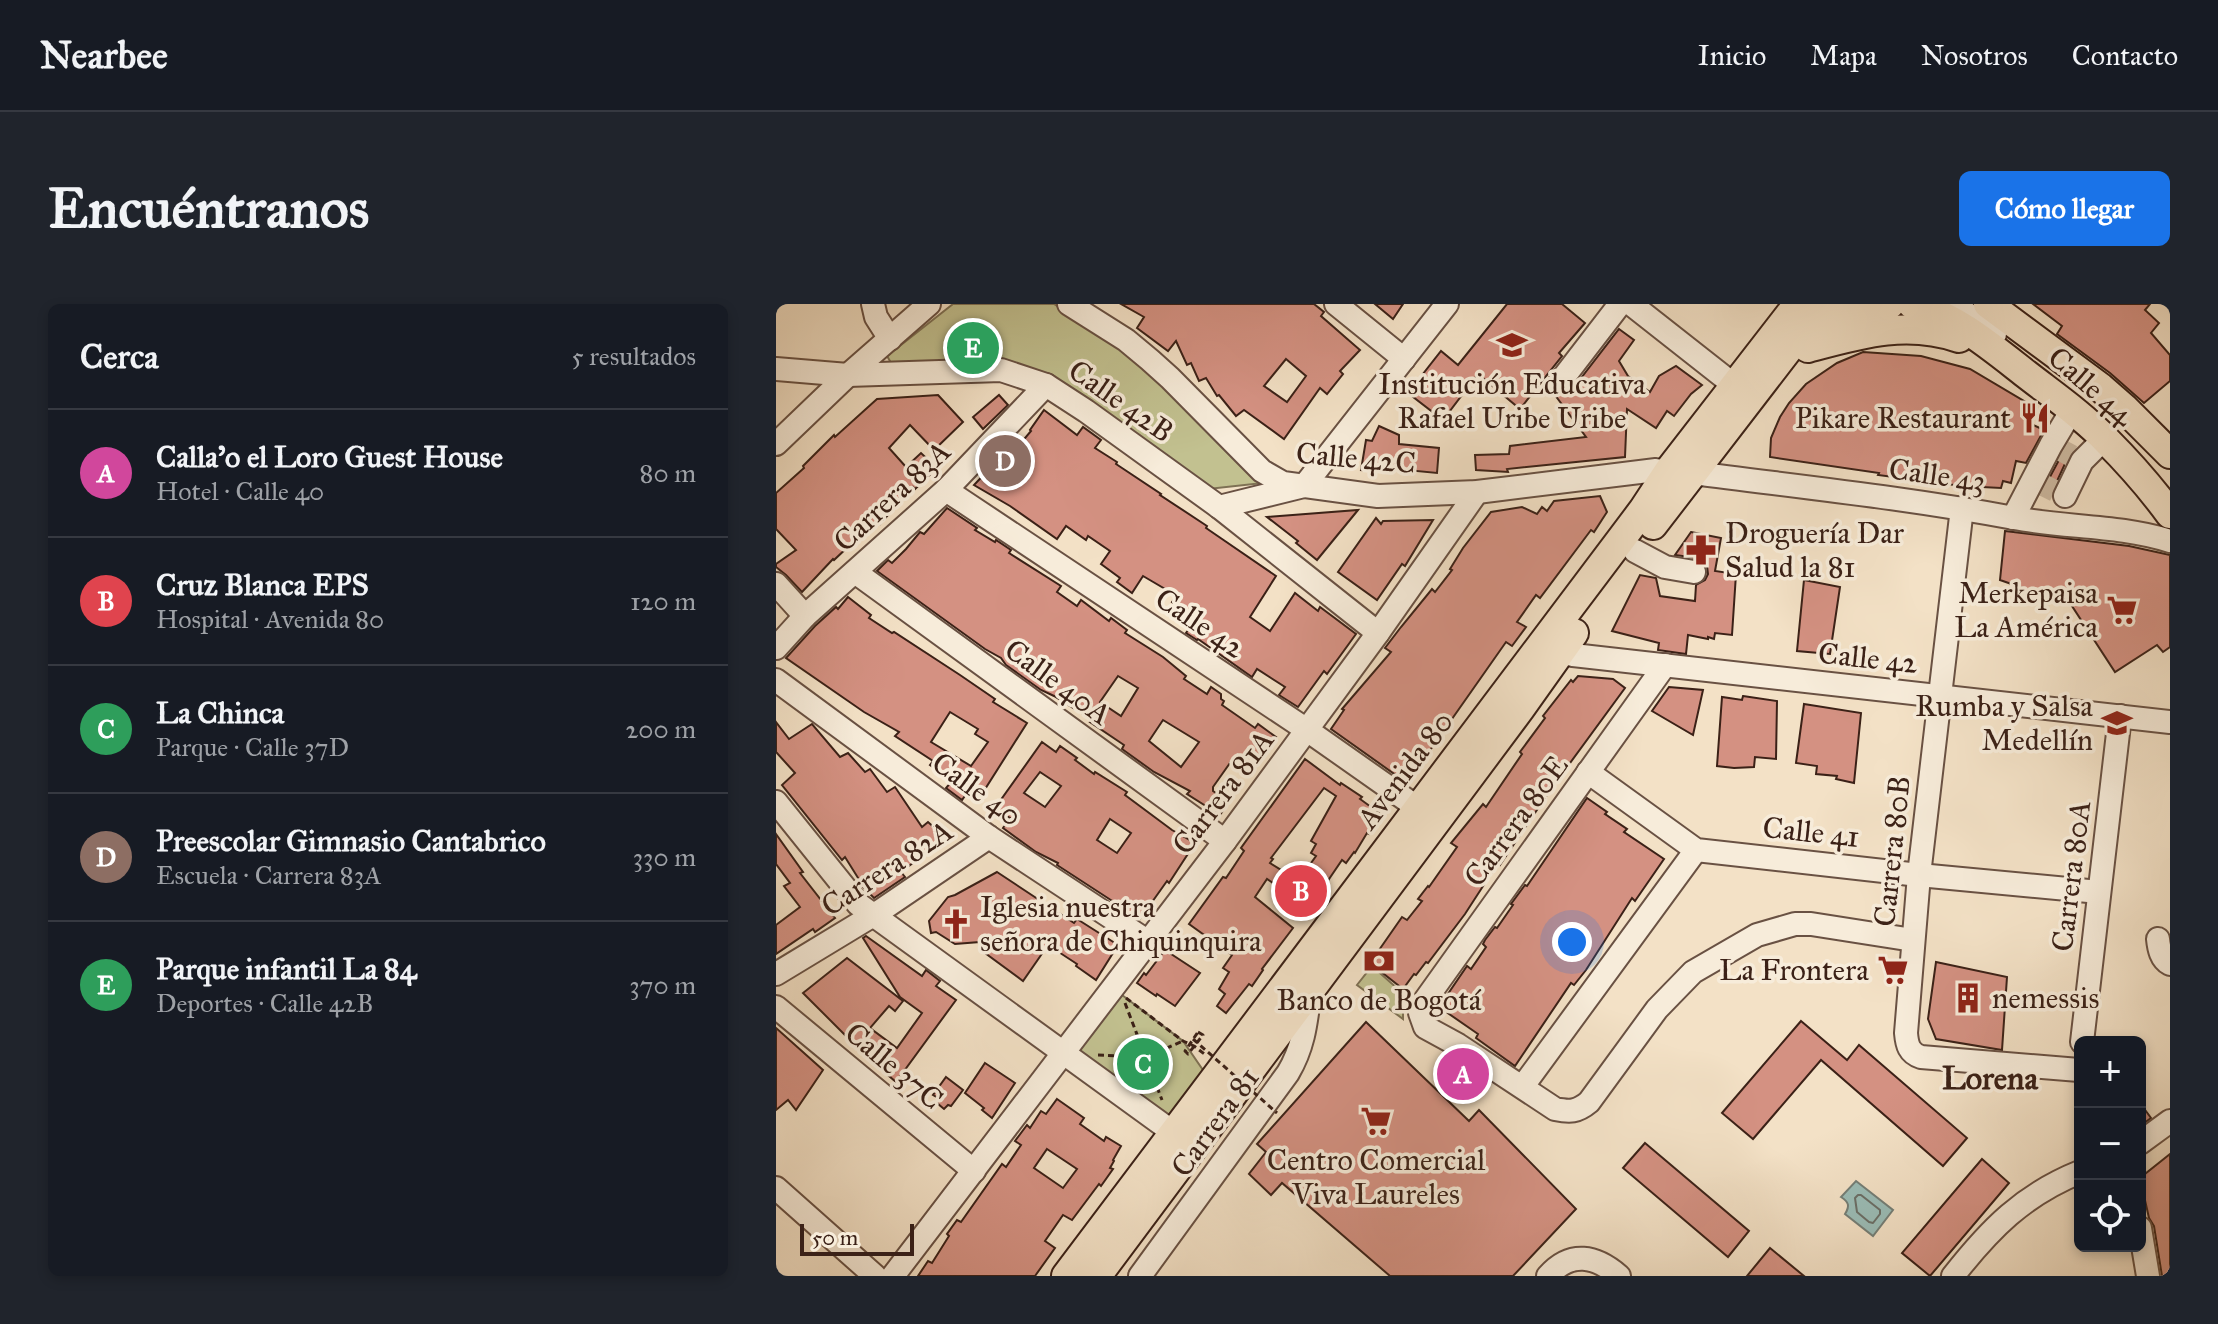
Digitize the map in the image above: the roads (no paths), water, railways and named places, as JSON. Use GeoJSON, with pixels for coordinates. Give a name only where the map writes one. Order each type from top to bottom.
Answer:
{"type":"FeatureCollection","features":[{"type":"Feature","properties":{"kind":"main road"},"geometry":{"type":"LineString","coordinates":[[1651,499],[1656,470],[1780,304]]}},
{"type":"Feature","properties":{"kind":"main road","name":"Avenida 80"},"geometry":{"type":"LineString","coordinates":[[1066,1276],[1170,1121],[1418,808],[1651,499],[1670,469],[1798,304]]}},
{"type":"Feature","properties":{"kind":"main road"},"geometry":{"type":"LineString","coordinates":[[1694,473],[1731,446],[1806,348],[1840,317],[1841,306],[1870,310],[1890,304]]}},
{"type":"Feature","properties":{"kind":"main road","name":"Calle 44"},"geometry":{"type":"LineString","coordinates":[[1912,304],[1965,327],[2072,410],[2105,438],[2170,514]]}},
{"type":"Feature","properties":{"kind":"main road","name":"Avenida 80"},"geometry":{"type":"LineString","coordinates":[[1097,1276],[1694,473],[1841,306]]}},
{"type":"Feature","properties":{"kind":"main road","name":"Calle 44"},"geometry":{"type":"LineString","coordinates":[[1991,306],[2100,387],[2170,453]]}},
{"type":"Feature","properties":{"kind":"main road"},"geometry":{"type":"LineString","coordinates":[[1806,348],[1878,331],[1926,329],[1972,342],[2014,364]]}},
{"type":"Feature","properties":{"kind":"street"},"geometry":{"type":"LineString","coordinates":[[873,304],[876,317],[890,339]]}},
{"type":"Feature","properties":{"kind":"street"},"geometry":{"type":"LineString","coordinates":[[776,444],[929,304]]}},
{"type":"Feature","properties":{"kind":"street","name":"Calle 42C"},"geometry":{"type":"LineString","coordinates":[[1069,304],[1126,340],[1150,360],[1262,471],[1283,483],[1378,496],[1477,492],[1656,470]]}},
{"type":"Feature","properties":{"kind":"street"},"geometry":{"type":"LineString","coordinates":[[1336,304],[1404,359]]}},
{"type":"Feature","properties":{"kind":"street"},"geometry":{"type":"LineString","coordinates":[[1219,507],[1304,486],[1447,304]]}},
{"type":"Feature","properties":{"kind":"street"},"geometry":{"type":"LineString","coordinates":[[1560,382],[1620,304]]}},
{"type":"Feature","properties":{"kind":"street"},"geometry":{"type":"LineString","coordinates":[[1631,304],[1725,378]]}},
{"type":"Feature","properties":{"kind":"street","name":"Calle 44"},"geometry":{"type":"LineString","coordinates":[[1954,304],[2089,408],[2150,467],[2170,495]]}},
{"type":"Feature","properties":{"kind":"street","name":"Calle 44"},"geometry":{"type":"LineString","coordinates":[[1991,306],[2133,430],[2170,470]]}},
{"type":"Feature","properties":{"kind":"street","name":"Calle 42B"},"geometry":{"type":"LineString","coordinates":[[776,369],[848,375],[1001,370],[1046,385],[1219,507],[1378,633]]}},
{"type":"Feature","properties":{"kind":"street","name":"Carrera 83A"},"geometry":{"type":"LineString","coordinates":[[776,648],[805,616],[946,490],[1046,385]]}},
{"type":"Feature","properties":{"kind":"street"},"geometry":{"type":"LineString","coordinates":[[2013,518],[2048,487],[2066,453],[2072,410]]}},
{"type":"Feature","properties":{"kind":"street"},"geometry":{"type":"LineString","coordinates":[[2048,487],[2066,453],[2105,438]]}},
{"type":"Feature","properties":{"kind":"street","name":"Calle 43"},"geometry":{"type":"LineString","coordinates":[[1694,473],[1962,508],[2013,518],[2087,525],[2148,534],[2170,541]]}},
{"type":"Feature","properties":{"kind":"street"},"geometry":{"type":"LineString","coordinates":[[2048,487],[2087,525]]}},
{"type":"Feature","properties":{"kind":"street","name":"Calle 42"},"geometry":{"type":"LineString","coordinates":[[946,490],[1307,730],[1418,808]]}},
{"type":"Feature","properties":{"kind":"street","name":"Carrera 81A"},"geometry":{"type":"LineString","coordinates":[[893,1276],[1225,841],[1477,492]]}},
{"type":"Feature","properties":{"kind":"street","name":"Carrera 80B"},"geometry":{"type":"LineString","coordinates":[[1962,508],[1919,875],[1907,1044],[1915,1055],[1921,1057],[2074,1070]]}},
{"type":"Feature","properties":{"kind":"street"},"geometry":{"type":"LineString","coordinates":[[1635,551],[1665,567],[1694,572]]}},
{"type":"Feature","properties":{"kind":"street","name":"Calle 40A"},"geometry":{"type":"LineString","coordinates":[[855,572],[1225,841]]}},
{"type":"Feature","properties":{"kind":"street"},"geometry":{"type":"LineString","coordinates":[[776,584],[805,616]]}},
{"type":"Feature","properties":{"kind":"street","name":"Calle 42"},"geometry":{"type":"LineString","coordinates":[[1560,652],[2170,722]]}},
{"type":"Feature","properties":{"kind":"street","name":"Carrera 80E"},"geometry":{"type":"LineString","coordinates":[[1523,1086],[1425,1027],[1421,1006],[1665,665]]}},
{"type":"Feature","properties":{"kind":"street","name":"Calle 40"},"geometry":{"type":"LineString","coordinates":[[776,680],[989,837],[1147,941]]}},
{"type":"Feature","properties":{"kind":"street","name":"Carrera 80A"},"geometry":{"type":"LineString","coordinates":[[2083,1036],[2120,716]]}},
{"type":"Feature","properties":{"kind":"street","name":"Calle 41"},"geometry":{"type":"LineString","coordinates":[[1588,772],[1696,850],[2099,892]]}},
{"type":"Feature","properties":{"kind":"street"},"geometry":{"type":"LineString","coordinates":[[776,802],[858,904],[1064,1054],[1170,1121]]}},
{"type":"Feature","properties":{"kind":"street","name":"Carrera 82A"},"geometry":{"type":"LineString","coordinates":[[776,974],[874,915],[989,837]]}},
{"type":"Feature","properties":{"kind":"street"},"geometry":{"type":"LineString","coordinates":[[1696,850],[1523,1086],[1555,1109],[1579,1110],[1589,1102],[1670,994],[1693,972],[1757,935],[1795,924],[1811,924],[1913,940]]}},
{"type":"Feature","properties":{"kind":"street"},"geometry":{"type":"LineString","coordinates":[[2158,939],[2159,949],[2170,964]]}},
{"type":"Feature","properties":{"kind":"street","name":"Carrera 81"},"geometry":{"type":"LineString","coordinates":[[1146,1268],[1298,1057],[1310,991]]}},
{"type":"Feature","properties":{"kind":"street","name":"Calle 37C"},"geometry":{"type":"LineString","coordinates":[[776,1007],[974,1171]]}},
{"type":"Feature","properties":{"kind":"street"},"geometry":{"type":"LineString","coordinates":[[2146,1139],[2170,1121]]}},
{"type":"Feature","properties":{"kind":"street"},"geometry":{"type":"LineString","coordinates":[[1953,1276],[1980,1241],[2005,1217],[2033,1196],[2074,1175]]}},
{"type":"Feature","properties":{"kind":"street"},"geometry":{"type":"LineString","coordinates":[[776,1188],[875,1276]]}},
{"type":"Feature","properties":{"kind":"street"},"geometry":{"type":"LineString","coordinates":[[2144,1252],[2148,1276]]}},
{"type":"Feature","properties":{"kind":"street"},"geometry":{"type":"LineString","coordinates":[[1548,1276],[1557,1266],[1572,1260],[1591,1258],[1619,1276]]}},
{"type":"Feature","properties":{"kind":"street"},"geometry":{"type":"LineString","coordinates":[[1125,1276],[1146,1268]]}},
{"type":"Feature","properties":{"kind":"water"},"geometry":{"type":"Polygon","coordinates":[[[1856,1181],[1893,1210],[1873,1236],[1845,1214],[1848,1204],[1841,1197],[1856,1181]]]}},
{"type":"Feature","properties":{"kind":"tunnel"},"geometry":{"type":"LineString","coordinates":[[2057,448],[2072,456]]}},
{"type":"Feature","properties":{"kind":"tunnel"},"geometry":{"type":"LineString","coordinates":[[2039,483],[2055,491]]}},
{"type":"Feature","properties":{"kind":"place","name":"Institución Educativa Rafael Uribe Uribe"},"geometry":{"type":"Point","coordinates":[1512,345]}},
{"type":"Feature","properties":{"kind":"place","name":"Parque infantil La 84"},"geometry":{"type":"Point","coordinates":[973,348]}},
{"type":"Feature","properties":{"kind":"place","name":"Pikare Restaurant"},"geometry":{"type":"Point","coordinates":[2035,418]}},
{"type":"Feature","properties":{"kind":"place","name":"Preescolar Gimnasio Cantabrico"},"geometry":{"type":"Point","coordinates":[1005,461]}},
{"type":"Feature","properties":{"kind":"place","name":"Droguería Dar Salud la 81"},"geometry":{"type":"Point","coordinates":[1701,550]}},
{"type":"Feature","properties":{"kind":"place","name":"Merkepaisa La América"},"geometry":{"type":"Point","coordinates":[2122,610]}},
{"type":"Feature","properties":{"kind":"place","name":"Rumba y Salsa Medellín"},"geometry":{"type":"Point","coordinates":[2117,723]}},
{"type":"Feature","properties":{"kind":"place","name":"Cruz Blanca EPS"},"geometry":{"type":"Point","coordinates":[1301,891]}},
{"type":"Feature","properties":{"kind":"place","name":"Iglesia nuestra señora de Chiquinquira"},"geometry":{"type":"Point","coordinates":[956,924]}},
{"type":"Feature","properties":{"kind":"place","name":"Banco de Bogotá"},"geometry":{"type":"Point","coordinates":[1379,961]}},
{"type":"Feature","properties":{"kind":"place","name":"La Frontera"},"geometry":{"type":"Point","coordinates":[1893,970]}},
{"type":"Feature","properties":{"kind":"place","name":"nemessis"},"geometry":{"type":"Point","coordinates":[1968,998]}},
{"type":"Feature","properties":{"kind":"place","name":"La Chinca"},"geometry":{"type":"Point","coordinates":[1143,1064]}},
{"type":"Feature","properties":{"kind":"place","name":"Calla'o el Loro Guest House"},"geometry":{"type":"Point","coordinates":[1463,1074]}},
{"type":"Feature","properties":{"kind":"place","name":"Centro Comercial Viva Laureles"},"geometry":{"type":"Point","coordinates":[1376,1121]}},
{"type":"Feature","properties":{"kind":"district","name":"Lorena"},"geometry":{"type":"Point","coordinates":[1990,1078]}}]}
